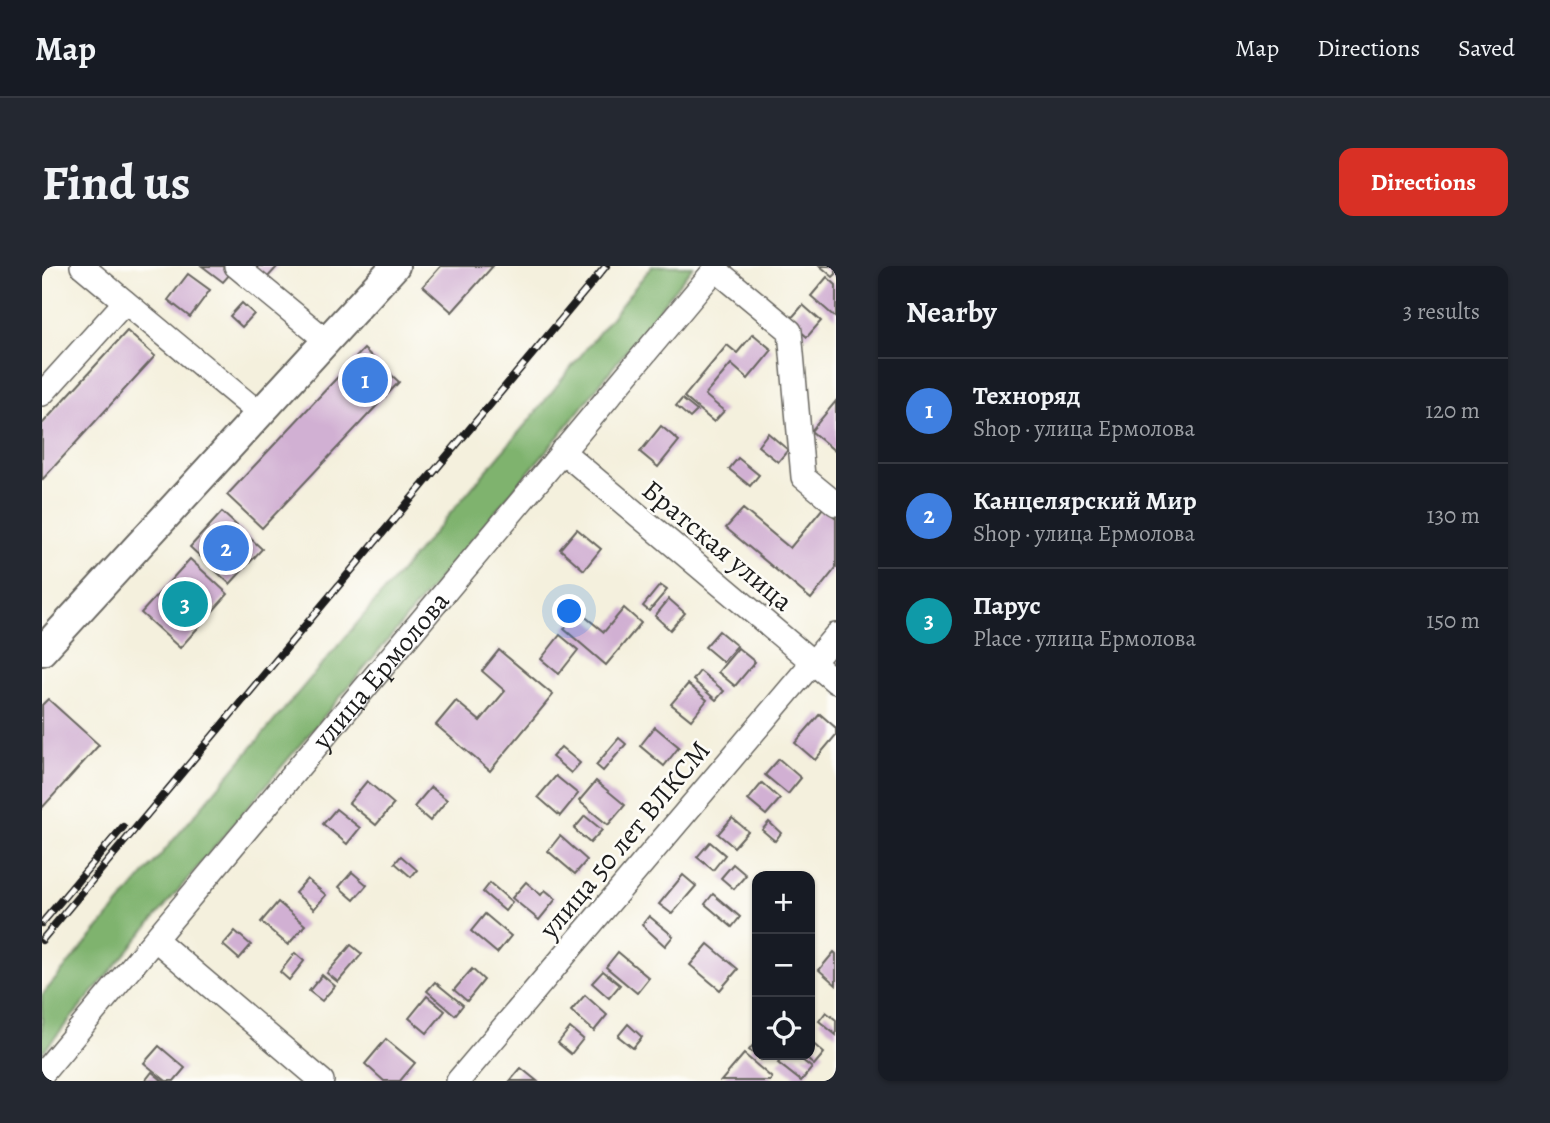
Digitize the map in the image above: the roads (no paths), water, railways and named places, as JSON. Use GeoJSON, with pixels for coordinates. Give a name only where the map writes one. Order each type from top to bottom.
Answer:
{"type":"FeatureCollection","features":[{"type":"Feature","properties":{"kind":"main road"},"geometry":{"type":"LineString","coordinates":[[42,651],[395,266]]}},
{"type":"Feature","properties":{"kind":"street"},"geometry":{"type":"LineString","coordinates":[[82,266],[260,414]]}},
{"type":"Feature","properties":{"kind":"street"},"geometry":{"type":"LineString","coordinates":[[236,266],[327,341]]}},
{"type":"Feature","properties":{"kind":"street"},"geometry":{"type":"LineString","coordinates":[[716,268],[790,331],[803,477],[836,504]]}},
{"type":"Feature","properties":{"kind":"street","name":"улица Ермолова"},"geometry":{"type":"LineString","coordinates":[[42,1074],[716,268]]}},
{"type":"Feature","properties":{"kind":"street"},"geometry":{"type":"LineString","coordinates":[[42,394],[125,302]]}},
{"type":"Feature","properties":{"kind":"street","name":"Братская улица"},"geometry":{"type":"LineString","coordinates":[[562,451],[836,682]]}},
{"type":"Feature","properties":{"kind":"street","name":"улица 50 лет ВЛКСМ"},"geometry":{"type":"LineString","coordinates":[[458,1081],[836,635]]}},
{"type":"Feature","properties":{"kind":"street"},"geometry":{"type":"LineString","coordinates":[[156,940],[322,1081]]}},
{"type":"Feature","properties":{"kind":"railway"},"geometry":{"type":"LineString","coordinates":[[42,940],[606,266]]}},
{"type":"Feature","properties":{"kind":"railway"},"geometry":{"type":"LineString","coordinates":[[42,923],[123,827]]}},
{"type":"Feature","properties":{"kind":"place","name":"Техноряд"},"geometry":{"type":"Point","coordinates":[365,380]}},
{"type":"Feature","properties":{"kind":"place","name":"Канцелярский Мир"},"geometry":{"type":"Point","coordinates":[226,548]}},
{"type":"Feature","properties":{"kind":"place","name":"Парус"},"geometry":{"type":"Point","coordinates":[185,604]}}]}
